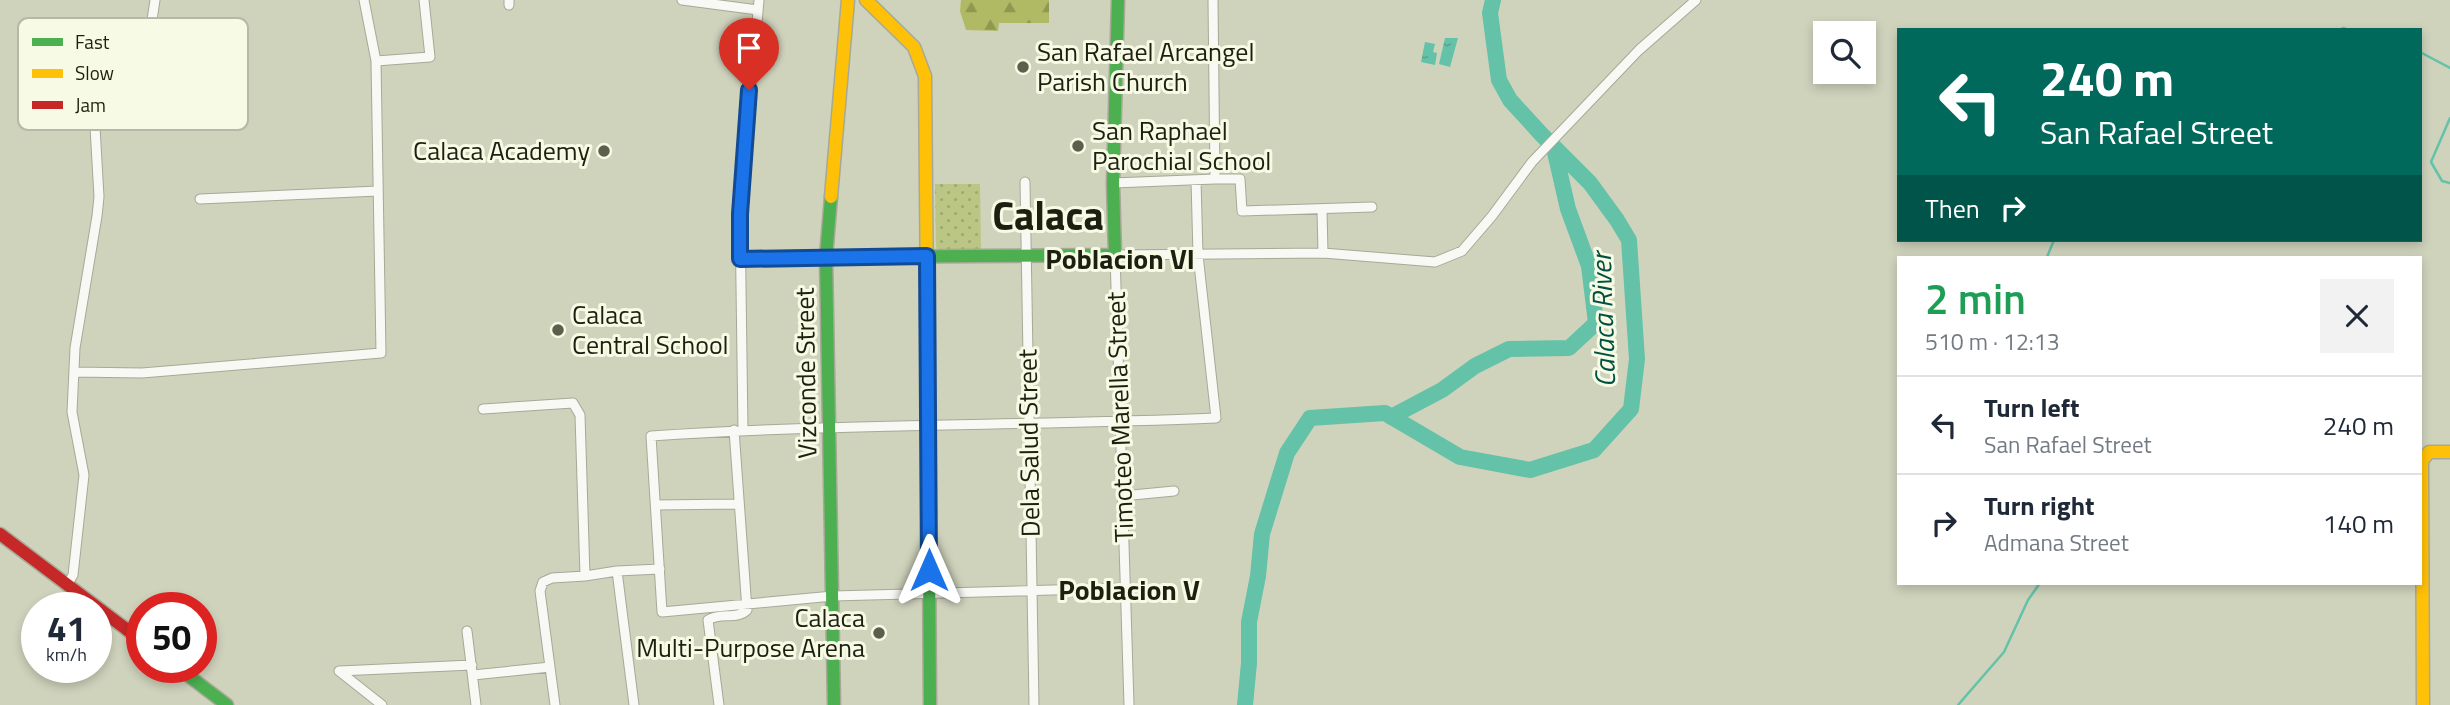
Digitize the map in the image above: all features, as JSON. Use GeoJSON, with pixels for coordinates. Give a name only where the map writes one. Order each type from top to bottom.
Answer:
{"type":"FeatureCollection","features":[{"type":"Feature","properties":{"kind":"main road","name":"Vizconde Street"},"geometry":{"type":"LineString","coordinates":[[834,705],[826,257],[848,0]]}},
{"type":"Feature","properties":{"kind":"main road"},"geometry":{"type":"LineString","coordinates":[[866,0],[911,42],[924,70],[930,705]]}},
{"type":"Feature","properties":{"kind":"main road"},"geometry":{"type":"LineString","coordinates":[[826,257],[1115,255],[1113,183],[1118,0]]}},
{"type":"Feature","properties":{"kind":"main road"},"geometry":{"type":"LineString","coordinates":[[2423,705],[2422,461],[2429,452],[2450,452]]}},
{"type":"Feature","properties":{"kind":"main road"},"geometry":{"type":"LineString","coordinates":[[0,534],[126,628]]}},
{"type":"Feature","properties":{"kind":"main road"},"geometry":{"type":"LineString","coordinates":[[198,683],[227,705]]}},
{"type":"Feature","properties":{"kind":"street"},"geometry":{"type":"LineString","coordinates":[[152,18],[155,0]]}},
{"type":"Feature","properties":{"kind":"street"},"geometry":{"type":"LineString","coordinates":[[74,372],[142,373],[381,353],[376,61],[364,0]]}},
{"type":"Feature","properties":{"kind":"street"},"geometry":{"type":"LineString","coordinates":[[376,61],[430,57],[424,0]]}},
{"type":"Feature","properties":{"kind":"street"},"geometry":{"type":"LineString","coordinates":[[682,0],[758,5],[740,214],[738,504],[747,610],[745,613],[712,617],[708,620],[719,705]]}},
{"type":"Feature","properties":{"kind":"street"},"geometry":{"type":"LineString","coordinates":[[1213,0],[1215,179]]}},
{"type":"Feature","properties":{"kind":"street"},"geometry":{"type":"LineString","coordinates":[[1115,255],[1322,253],[1435,262],[1462,251],[1532,162],[1639,50],[1696,0]]}},
{"type":"Feature","properties":{"kind":"street"},"geometry":{"type":"LineString","coordinates":[[67,585],[73,575],[84,475],[72,412],[82,302],[99,197],[95,130]]}},
{"type":"Feature","properties":{"kind":"street"},"geometry":{"type":"LineString","coordinates":[[1125,588],[832,596],[663,612],[651,436],[829,427],[1028,425],[1216,418],[1198,255],[1196,180]]}},
{"type":"Feature","properties":{"kind":"street"},"geometry":{"type":"LineString","coordinates":[[1113,183],[1240,180],[1242,211],[1372,207]]}},
{"type":"Feature","properties":{"kind":"street","name":"Dela Salud Street"},"geometry":{"type":"LineString","coordinates":[[1025,182],[1034,705]]}},
{"type":"Feature","properties":{"kind":"street"},"geometry":{"type":"LineString","coordinates":[[200,199],[378,191]]}},
{"type":"Feature","properties":{"kind":"street"},"geometry":{"type":"LineString","coordinates":[[1322,210],[1322,253]]}},
{"type":"Feature","properties":{"kind":"street","name":"Timoteo Marella Street"},"geometry":{"type":"LineString","coordinates":[[1115,255],[1129,705]]}},
{"type":"Feature","properties":{"kind":"street"},"geometry":{"type":"LineString","coordinates":[[740,259],[826,257]]}},
{"type":"Feature","properties":{"kind":"street"},"geometry":{"type":"LineString","coordinates":[[483,409],[573,403],[580,415],[585,576]]}},
{"type":"Feature","properties":{"kind":"street"},"geometry":{"type":"LineString","coordinates":[[1122,496],[1174,491]]}},
{"type":"Feature","properties":{"kind":"street"},"geometry":{"type":"LineString","coordinates":[[656,505],[738,504]]}},
{"type":"Feature","properties":{"kind":"street"},"geometry":{"type":"LineString","coordinates":[[555,705],[540,591],[543,582],[552,578],[660,569]]}},
{"type":"Feature","properties":{"kind":"street"},"geometry":{"type":"LineString","coordinates":[[617,571],[634,705]]}},
{"type":"Feature","properties":{"kind":"street"},"geometry":{"type":"LineString","coordinates":[[467,631],[475,705]]}},
{"type":"Feature","properties":{"kind":"street"},"geometry":{"type":"LineString","coordinates":[[382,705],[339,671],[550,667]]}},
{"type":"Feature","properties":{"kind":"green space"},"geometry":{"type":"Polygon","coordinates":[[[961,0],[1049,0],[1049,23],[999,23],[998,31],[966,30],[960,11],[961,0]]]}},
{"type":"Feature","properties":{"kind":"green space"},"geometry":{"type":"Polygon","coordinates":[[[935,184],[980,184],[981,250],[939,251],[936,247],[935,184]]]}},
{"type":"Feature","properties":{"kind":"water"},"geometry":{"type":"Polygon","coordinates":[[[1445,38],[1458,38],[1450,67],[1439,64],[1445,38]]]}},
{"type":"Feature","properties":{"kind":"water"},"geometry":{"type":"Polygon","coordinates":[[[1425,42],[1435,44],[1435,65],[1421,62],[1425,42]]]}},
{"type":"Feature","properties":{"kind":"waterway","name":"Calaca River"},"geometry":{"type":"LineString","coordinates":[[1245,705],[1249,622],[1258,576],[1262,534],[1287,453],[1310,418],[1385,413],[1460,457],[1530,470],[1594,450],[1631,409],[1637,359],[1629,240],[1590,183],[1510,100],[1499,80],[1490,13],[1493,0]]}},
{"type":"Feature","properties":{"kind":"waterway"},"geometry":{"type":"LineString","coordinates":[[2422,53],[2450,68]]}},
{"type":"Feature","properties":{"kind":"waterway"},"geometry":{"type":"LineString","coordinates":[[2450,118],[2431,162],[2442,181],[2450,183]]}},
{"type":"Feature","properties":{"kind":"waterway"},"geometry":{"type":"LineString","coordinates":[[1391,417],[1442,390],[1475,366],[1509,349],[1569,348],[1596,323],[1589,266],[1568,209],[1554,148]]}},
{"type":"Feature","properties":{"kind":"waterway"},"geometry":{"type":"LineString","coordinates":[[2047,256],[2053,242]]}},
{"type":"Feature","properties":{"kind":"waterway"},"geometry":{"type":"LineString","coordinates":[[1958,705],[2004,652],[2028,600],[2039,585]]}},
{"type":"Feature","properties":{"kind":"traffic: fast"},"geometry":{"type":"LineString","coordinates":[[826,257],[1115,255],[1113,183],[1118,0]]}},
{"type":"Feature","properties":{"kind":"traffic: fast"},"geometry":{"type":"LineString","coordinates":[[831,197],[826,257],[834,705]]}},
{"type":"Feature","properties":{"kind":"traffic: fast"},"geometry":{"type":"LineString","coordinates":[[928,410],[930,705]]}},
{"type":"Feature","properties":{"kind":"traffic: fast"},"geometry":{"type":"LineString","coordinates":[[198,683],[227,705]]}},
{"type":"Feature","properties":{"kind":"traffic: slow"},"geometry":{"type":"LineString","coordinates":[[831,197],[848,0]]}},
{"type":"Feature","properties":{"kind":"traffic: slow"},"geometry":{"type":"LineString","coordinates":[[866,0],[914,47],[925,76],[928,410]]}},
{"type":"Feature","properties":{"kind":"traffic: slow"},"geometry":{"type":"LineString","coordinates":[[2423,705],[2422,461],[2429,452],[2450,452]]}},
{"type":"Feature","properties":{"kind":"traffic: jam"},"geometry":{"type":"LineString","coordinates":[[0,534],[126,629]]}},
{"type":"Feature","properties":{"kind":"place","name":"San Rafael Arcangel Parish Church"},"geometry":{"type":"Point","coordinates":[1023,67]}},
{"type":"Feature","properties":{"kind":"place","name":"San Raphael Parochial School"},"geometry":{"type":"Point","coordinates":[1078,146]}},
{"type":"Feature","properties":{"kind":"place","name":"Calaca Academy"},"geometry":{"type":"Point","coordinates":[604,151]}},
{"type":"Feature","properties":{"kind":"place","name":"Calaca Central School"},"geometry":{"type":"Point","coordinates":[558,330]}},
{"type":"Feature","properties":{"kind":"place","name":"Calaca Multi-Purpose Arena"},"geometry":{"type":"Point","coordinates":[879,633]}},
{"type":"Feature","properties":{"kind":"district","name":"Calaca"},"geometry":{"type":"Point","coordinates":[1048,216]}},
{"type":"Feature","properties":{"kind":"district","name":"Poblacion VI"},"geometry":{"type":"Point","coordinates":[1120,259]}},
{"type":"Feature","properties":{"kind":"district","name":"Poblacion V"},"geometry":{"type":"Point","coordinates":[1129,590]}},
{"type":"Feature","properties":{"kind":"route"},"geometry":{"type":"LineString","coordinates":[[749,90],[740,214],[740,259],[927,256],[929,570]]}}]}
